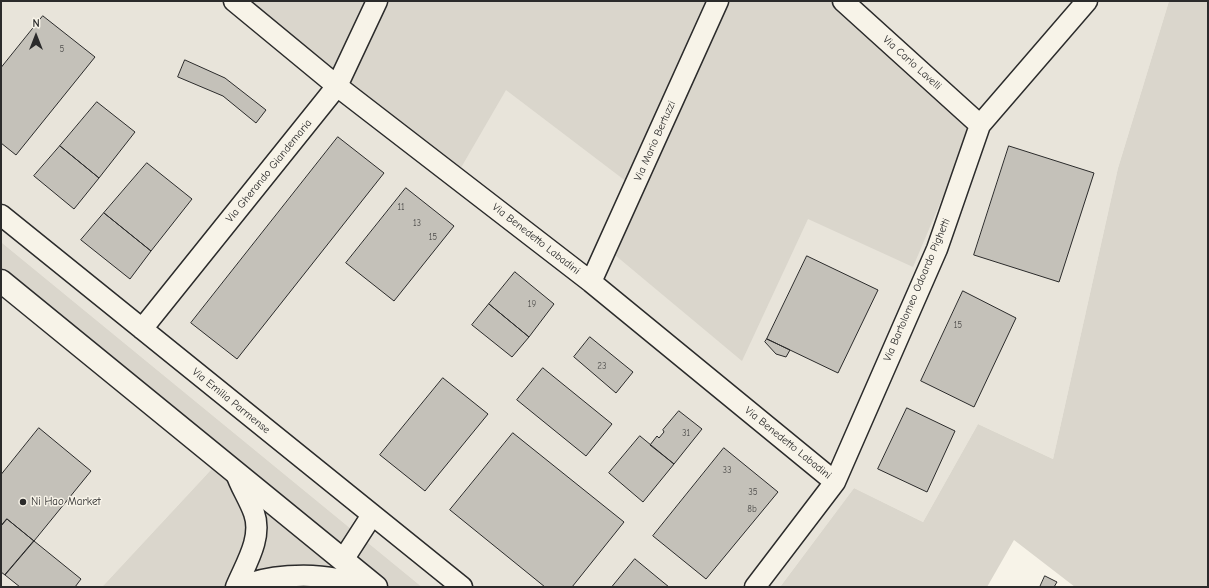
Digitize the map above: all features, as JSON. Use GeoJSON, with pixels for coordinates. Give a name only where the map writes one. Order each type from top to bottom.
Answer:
{"type":"FeatureCollection","features":[{"type":"Feature","properties":{"kind":"main road"},"geometry":{"type":"LineString","coordinates":[[1,281],[376,587]]}},
{"type":"Feature","properties":{"kind":"street","name":"Via Benedetto Labadini"},"geometry":{"type":"LineString","coordinates":[[234,1],[337,86],[591,282],[835,482]]}},
{"type":"Feature","properties":{"kind":"street","name":"Via Gherando Giandemaria"},"geometry":{"type":"LineString","coordinates":[[142,329],[337,86],[378,1]]}},
{"type":"Feature","properties":{"kind":"street","name":"Via Mario Bertuzzi"},"geometry":{"type":"LineString","coordinates":[[591,282],[718,1]]}},
{"type":"Feature","properties":{"kind":"street","name":"Via Carlo Lavelli"},"geometry":{"type":"LineString","coordinates":[[843,1],[980,125]]}},
{"type":"Feature","properties":{"kind":"street","name":"Via Bartolomeo Odoardo Pighetti"},"geometry":{"type":"LineString","coordinates":[[755,587],[835,482],[937,249],[980,125],[1086,1]]}},
{"type":"Feature","properties":{"kind":"street","name":"Via Emilia Parmense"},"geometry":{"type":"LineString","coordinates":[[1,215],[462,587]]}},
{"type":"Feature","properties":{"kind":"street"},"geometry":{"type":"LineString","coordinates":[[236,473],[255,515],[256,533],[252,553],[236,587]]}},
{"type":"Feature","properties":{"kind":"street"},"geometry":{"type":"LineString","coordinates":[[343,560],[372,515]]}},
{"type":"Feature","properties":{"kind":"street"},"geometry":{"type":"LineString","coordinates":[[241,587],[264,579],[291,576],[337,579],[357,587]]}},
{"type":"Feature","properties":{"kind":"shaded area"},"geometry":{"type":"Polygon","coordinates":[[[1,1],[1169,1],[1118,168],[1053,459],[978,424],[923,522],[854,488],[780,587],[422,587],[1,242],[1,1]]]}},
{"type":"Feature","properties":{"kind":"shaded area"},"geometry":{"type":"Polygon","coordinates":[[[236,1],[854,1],[976,118],[913,267],[808,219],[742,361],[615,255],[658,162],[627,182],[506,90],[455,178],[236,1]]]}},
{"type":"Feature","properties":{"kind":"shaded area"},"geometry":{"type":"Polygon","coordinates":[[[1169,1],[1208,1],[1208,587],[1075,587],[1014,540],[987,587],[780,587],[854,488],[923,522],[978,424],[1053,459],[1118,168],[1169,1]]]}},
{"type":"Feature","properties":{"kind":"shaded area"},"geometry":{"type":"Polygon","coordinates":[[[1,242],[422,587],[102,587],[221,459],[1,277],[1,242]]]}},
{"type":"Feature","properties":{"kind":"shaded area"},"geometry":{"type":"Polygon","coordinates":[[[1,277],[221,459],[102,587],[1,587],[1,277]]]}},
{"type":"Feature","properties":{"kind":"building"},"geometry":{"type":"Polygon","coordinates":[[[43,16],[95,57],[16,155],[1,143],[1,68],[43,16]]]}},
{"type":"Feature","properties":{"kind":"building"},"geometry":{"type":"Polygon","coordinates":[[[185,60],[225,78],[266,110],[256,123],[223,96],[178,77],[185,60]]]}},
{"type":"Feature","properties":{"kind":"building"},"geometry":{"type":"Polygon","coordinates":[[[97,102],[135,132],[99,178],[60,146],[97,102]]]}},
{"type":"Feature","properties":{"kind":"building"},"geometry":{"type":"Polygon","coordinates":[[[338,137],[384,173],[237,359],[191,323],[338,137]]]}},
{"type":"Feature","properties":{"kind":"building"},"geometry":{"type":"Polygon","coordinates":[[[60,146],[99,178],[74,209],[34,176],[60,146]]]}},
{"type":"Feature","properties":{"kind":"building"},"geometry":{"type":"Polygon","coordinates":[[[1009,146],[1094,173],[1059,282],[974,255],[1009,146]]]}},
{"type":"Feature","properties":{"kind":"building"},"geometry":{"type":"Polygon","coordinates":[[[147,163],[192,199],[151,251],[104,213],[147,163]]]}},
{"type":"Feature","properties":{"kind":"building"},"geometry":{"type":"Polygon","coordinates":[[[406,188],[454,226],[394,301],[346,263],[406,188]]]}},
{"type":"Feature","properties":{"kind":"building"},"geometry":{"type":"Polygon","coordinates":[[[104,213],[151,251],[130,279],[81,240],[104,213]]]}},
{"type":"Feature","properties":{"kind":"building"},"geometry":{"type":"Polygon","coordinates":[[[807,256],[878,290],[838,373],[767,339],[807,256]]]}},
{"type":"Feature","properties":{"kind":"building"},"geometry":{"type":"Polygon","coordinates":[[[515,272],[554,304],[529,337],[489,304],[515,272]]]}},
{"type":"Feature","properties":{"kind":"building"},"geometry":{"type":"Polygon","coordinates":[[[963,291],[1016,318],[974,407],[921,381],[963,291]]]}},
{"type":"Feature","properties":{"kind":"building"},"geometry":{"type":"Polygon","coordinates":[[[489,304],[529,337],[512,357],[472,325],[489,304]]]}},
{"type":"Feature","properties":{"kind":"building"},"geometry":{"type":"Polygon","coordinates":[[[590,337],[633,372],[616,393],[574,357],[590,337]]]}},
{"type":"Feature","properties":{"kind":"building"},"geometry":{"type":"Polygon","coordinates":[[[767,339],[790,350],[786,357],[776,354],[765,342],[767,339]]]}},
{"type":"Feature","properties":{"kind":"building"},"geometry":{"type":"Polygon","coordinates":[[[543,368],[612,424],[586,456],[517,400],[543,368]]]}},
{"type":"Feature","properties":{"kind":"building"},"geometry":{"type":"Polygon","coordinates":[[[443,378],[488,414],[425,491],[380,455],[443,378]]]}},
{"type":"Feature","properties":{"kind":"building"},"geometry":{"type":"Polygon","coordinates":[[[907,408],[955,431],[927,492],[878,469],[907,408]]]}},
{"type":"Feature","properties":{"kind":"building"},"geometry":{"type":"Polygon","coordinates":[[[679,411],[702,429],[674,464],[650,445],[657,436],[659,438],[664,432],[663,430],[679,411]]]}},
{"type":"Feature","properties":{"kind":"building"},"geometry":{"type":"Polygon","coordinates":[[[39,428],[91,471],[34,541],[7,519],[1,526],[1,475],[39,428]]]}},
{"type":"Feature","properties":{"kind":"building"},"geometry":{"type":"Polygon","coordinates":[[[513,433],[624,522],[572,587],[545,587],[450,510],[513,433]]]}},
{"type":"Feature","properties":{"kind":"building"},"geometry":{"type":"Polygon","coordinates":[[[640,436],[674,464],[643,502],[609,473],[640,436]]]}},
{"type":"Feature","properties":{"kind":"building"},"geometry":{"type":"Polygon","coordinates":[[[724,448],[778,492],[706,579],[653,536],[724,448]]]}},
{"type":"Feature","properties":{"kind":"building"},"geometry":{"type":"Polygon","coordinates":[[[7,519],[34,541],[5,575],[1,572],[1,526],[7,519]]]}},
{"type":"Feature","properties":{"kind":"building"},"geometry":{"type":"Polygon","coordinates":[[[34,541],[81,579],[75,587],[20,587],[5,575],[34,541]]]}},
{"type":"Feature","properties":{"kind":"building"},"geometry":{"type":"Polygon","coordinates":[[[635,559],[658,578],[669,587],[612,587],[635,559]]]}},
{"type":"Feature","properties":{"kind":"building"},"geometry":{"type":"Polygon","coordinates":[[[1045,576],[1057,582],[1054,587],[1040,587],[1045,576]]]}},
{"type":"Feature","properties":{"kind":"place","name":"Ni Hao Market"},"geometry":{"type":"Point","coordinates":[23,502]}}]}
